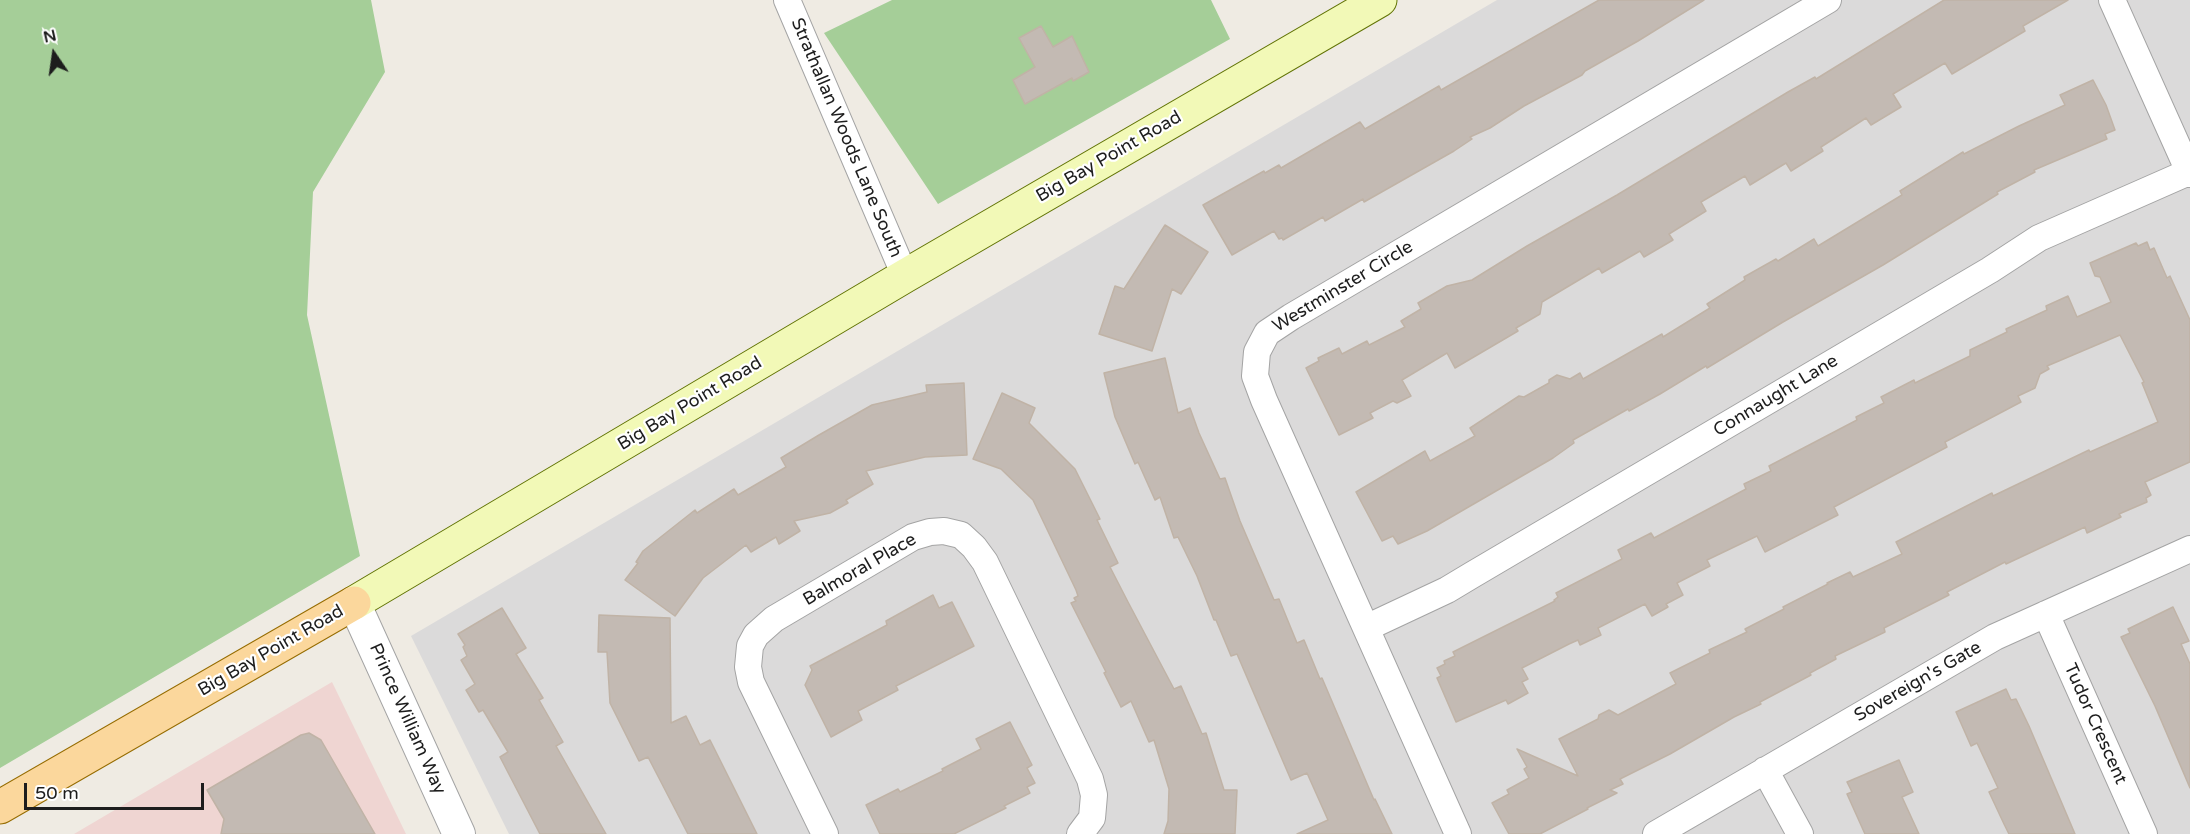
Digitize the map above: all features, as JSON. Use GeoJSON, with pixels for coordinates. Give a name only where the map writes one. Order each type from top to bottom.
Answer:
{"type":"FeatureCollection","features":[{"type":"Feature","properties":{"kind":"main road","name":"Big Bay Point Road"},"geometry":{"type":"LineString","coordinates":[[0,807],[354,603],[905,276],[1380,0]]}},
{"type":"Feature","properties":{"kind":"street","name":"Strathallan Woods Lane South"},"geometry":{"type":"LineString","coordinates":[[787,0],[905,276]]}},
{"type":"Feature","properties":{"kind":"street","name":"Westminster Circle"},"geometry":{"type":"LineString","coordinates":[[1458,834],[1264,400],[1255,376],[1257,352],[1267,333],[1291,317],[1828,0]]}},
{"type":"Feature","properties":{"kind":"street"},"geometry":{"type":"LineString","coordinates":[[2112,0],[2190,173]]}},
{"type":"Feature","properties":{"kind":"street","name":"Connaught Lane"},"geometry":{"type":"LineString","coordinates":[[1366,628],[1447,590],[1980,276],[2039,238],[2190,173]]}},
{"type":"Feature","properties":{"kind":"street","name":"Balmoral Place"},"geometry":{"type":"LineString","coordinates":[[825,834],[751,682],[748,667],[750,646],[764,627],[774,619],[913,537],[944,531],[961,535],[985,562],[1090,778],[1094,795],[1092,818],[1080,834]]}},
{"type":"Feature","properties":{"kind":"street","name":"Sovereign's Gate"},"geometry":{"type":"LineString","coordinates":[[1656,834],[1995,637],[2190,549]]}},
{"type":"Feature","properties":{"kind":"street","name":"Prince William Way"},"geometry":{"type":"LineString","coordinates":[[354,603],[459,834]]}},
{"type":"Feature","properties":{"kind":"street","name":"Tudor Crescent"},"geometry":{"type":"LineString","coordinates":[[2046,614],[2144,834]]}},
{"type":"Feature","properties":{"kind":"street"},"geometry":{"type":"LineString","coordinates":[[1765,770],[1800,834]]}},
{"type":"Feature","properties":{"kind":"shaded area"},"geometry":{"type":"Polygon","coordinates":[[[1497,0],[2190,0],[2190,834],[509,834],[411,636],[1497,0]]]}},
{"type":"Feature","properties":{"kind":"shaded area"},"geometry":{"type":"Polygon","coordinates":[[[332,682],[406,834],[74,834],[332,682]]]}},
{"type":"Feature","properties":{"kind":"green space"},"geometry":{"type":"Polygon","coordinates":[[[0,0],[371,0],[385,72],[313,192],[307,315],[360,556],[0,768],[0,0]]]}},
{"type":"Feature","properties":{"kind":"green space"},"geometry":{"type":"Polygon","coordinates":[[[892,0],[1211,0],[1230,39],[938,204],[824,33],[892,0]]]}},
{"type":"Feature","properties":{"kind":"building"},"geometry":{"type":"Polygon","coordinates":[[[1599,0],[1704,0],[1585,71],[1582,75],[1524,106],[1490,128],[1470,137],[1472,139],[1454,151],[1364,202],[1363,199],[1325,221],[1323,217],[1283,240],[1279,239],[1274,231],[1232,255],[1203,205],[1264,171],[1265,173],[1279,165],[1281,168],[1360,122],[1365,129],[1439,86],[1441,90],[1599,0]]]}},
{"type":"Feature","properties":{"kind":"building"},"geometry":{"type":"Polygon","coordinates":[[[1944,0],[2068,0],[2023,26],[2025,31],[1952,74],[1945,63],[1893,94],[1901,107],[1871,125],[1866,118],[1821,147],[1823,151],[1791,171],[1786,163],[1750,185],[1745,176],[1701,202],[1706,211],[1669,234],[1673,240],[1644,257],[1640,251],[1602,273],[1599,268],[1542,302],[1540,314],[1516,328],[1518,331],[1455,368],[1447,353],[1402,380],[1411,396],[1397,403],[1393,401],[1370,413],[1373,418],[1339,435],[1306,368],[1319,361],[1318,358],[1339,348],[1342,354],[1367,341],[1369,345],[1405,327],[1401,321],[1421,309],[1418,303],[1447,286],[1472,280],[1788,92],[1815,77],[1816,79],[1944,0]]]}},
{"type":"Feature","properties":{"kind":"building"},"geometry":{"type":"Polygon","coordinates":[[[1041,26],[1053,47],[1072,36],[1089,72],[1073,81],[1072,78],[1025,104],[1013,80],[1035,67],[1019,38],[1041,26]]]}},
{"type":"Feature","properties":{"kind":"building"},"geometry":{"type":"Polygon","coordinates":[[[2093,80],[2106,105],[2115,130],[2105,134],[2107,139],[2034,170],[2035,172],[1997,192],[1998,194],[1883,265],[1707,368],[1706,366],[1660,394],[1573,440],[1574,443],[1553,458],[1427,531],[1398,544],[1393,536],[1382,541],[1356,492],[1425,451],[1430,461],[1475,436],[1470,428],[1519,396],[1524,397],[1549,383],[1549,380],[1557,375],[1570,379],[1580,373],[1583,379],[1662,334],[1663,337],[1710,308],[1707,304],[1745,280],[1744,277],[1776,259],[1778,261],[1814,239],[1818,246],[1902,195],[1900,191],[1963,152],[1964,154],[2065,105],[2060,95],[2093,80]]]}},
{"type":"Feature","properties":{"kind":"building"},"geometry":{"type":"Polygon","coordinates":[[[1165,225],[1208,252],[1181,294],[1172,289],[1152,351],[1099,334],[1115,286],[1124,289],[1165,225]]]}},
{"type":"Feature","properties":{"kind":"building"},"geometry":{"type":"Polygon","coordinates":[[[2147,242],[2150,250],[2154,248],[2167,278],[2170,276],[2190,320],[2190,462],[2145,482],[2151,495],[2146,498],[2147,502],[2119,514],[2121,517],[2087,533],[2085,527],[2006,564],[2005,562],[1947,592],[1949,595],[1884,628],[1885,632],[1835,656],[1836,659],[1760,702],[1761,704],[1620,779],[1623,784],[1610,790],[1617,793],[1540,834],[1509,834],[1492,803],[1509,794],[1507,790],[1529,778],[1524,769],[1527,767],[1517,749],[1578,776],[1559,739],[1598,719],[1599,715],[1609,710],[1618,715],[1676,684],[1670,673],[1710,653],[1709,650],[1747,632],[1745,629],[1827,583],[1850,572],[1853,577],[1902,554],[1896,542],[1992,493],[1993,496],[2089,450],[2090,452],[2158,422],[2142,383],[2144,382],[2120,335],[2047,366],[2049,369],[2040,374],[2035,388],[2018,396],[2021,402],[1945,442],[1947,447],[1834,507],[1838,515],[1765,552],[1757,536],[1707,560],[1710,566],[1677,583],[1683,595],[1666,604],[1668,607],[1652,616],[1645,604],[1598,628],[1601,635],[1580,645],[1578,640],[1522,668],[1528,679],[1522,682],[1528,693],[1508,704],[1506,700],[1456,722],[1437,678],[1441,676],[1437,668],[1445,664],[1444,661],[1455,656],[1453,652],[1555,601],[1558,597],[1556,593],[1622,559],[1618,550],[1651,533],[1654,538],[1746,489],[1744,484],[1771,471],[1769,466],[1857,420],[1856,417],[1884,403],[1881,397],[1970,356],[1970,350],[2007,332],[2006,329],[2047,310],[2046,306],[2068,296],[2077,317],[2111,302],[2100,277],[2095,276],[2090,263],[2136,243],[2138,246],[2147,242]]]}},
{"type":"Feature","properties":{"kind":"building"},"geometry":{"type":"Polygon","coordinates":[[[1165,358],[1178,413],[1190,408],[1220,479],[1225,478],[1240,521],[1274,600],[1279,599],[1297,643],[1304,640],[1374,800],[1392,834],[1297,834],[1328,820],[1307,773],[1291,780],[1237,654],[1231,656],[1197,576],[1178,537],[1174,538],[1160,497],[1155,500],[1138,462],[1135,464],[1115,417],[1104,373],[1165,358]]]}},
{"type":"Feature","properties":{"kind":"building"},"geometry":{"type":"Polygon","coordinates":[[[964,383],[967,455],[925,457],[866,471],[873,484],[846,500],[848,503],[830,513],[794,521],[800,531],[779,544],[776,537],[751,552],[746,545],[703,578],[675,616],[625,580],[638,563],[636,562],[643,551],[695,510],[697,513],[734,489],[738,495],[786,467],[781,458],[819,435],[872,405],[927,392],[926,385],[964,383]]]}},
{"type":"Feature","properties":{"kind":"building"},"geometry":{"type":"Polygon","coordinates":[[[1002,393],[1035,408],[1029,423],[1075,469],[1100,519],[1097,520],[1118,563],[1110,567],[1174,689],[1181,686],[1202,734],[1206,733],[1224,790],[1237,790],[1235,834],[1164,834],[1168,821],[1169,789],[1154,740],[1149,742],[1131,701],[1121,707],[1071,603],[1076,601],[1074,598],[1078,596],[1076,590],[1033,500],[1001,469],[973,459],[1002,393]]]}},
{"type":"Feature","properties":{"kind":"building"},"geometry":{"type":"Polygon","coordinates":[[[933,595],[939,608],[952,602],[974,646],[896,686],[898,690],[858,711],[862,720],[831,737],[805,685],[812,670],[810,666],[887,625],[886,621],[933,595]]]}},
{"type":"Feature","properties":{"kind":"building"},"geometry":{"type":"Polygon","coordinates":[[[2173,607],[2189,641],[2181,644],[2190,664],[2190,788],[2155,706],[2121,637],[2130,633],[2128,629],[2173,607]]]}},
{"type":"Feature","properties":{"kind":"building"},"geometry":{"type":"Polygon","coordinates":[[[502,608],[526,648],[516,654],[543,698],[539,700],[563,742],[556,746],[606,834],[540,834],[500,757],[508,752],[483,710],[479,712],[466,690],[475,684],[461,660],[467,656],[463,647],[465,645],[458,634],[502,608]]]}},
{"type":"Feature","properties":{"kind":"building"},"geometry":{"type":"Polygon","coordinates":[[[599,615],[670,618],[671,723],[686,716],[700,745],[710,740],[757,834],[688,834],[648,757],[639,761],[610,703],[607,652],[598,652],[599,615]]]}},
{"type":"Feature","properties":{"kind":"building"},"geometry":{"type":"Polygon","coordinates":[[[2006,689],[2011,700],[2016,699],[2029,726],[2075,834],[2009,834],[2004,824],[1989,792],[1998,788],[1977,743],[1971,746],[1956,712],[2006,689]]]}},
{"type":"Feature","properties":{"kind":"building"},"geometry":{"type":"Polygon","coordinates":[[[1010,722],[1032,765],[1027,768],[1035,783],[1027,787],[1030,793],[1004,806],[1006,808],[954,834],[880,834],[866,805],[898,789],[900,792],[943,771],[942,769],[981,749],[976,739],[1010,722]]]}},
{"type":"Feature","properties":{"kind":"building"},"geometry":{"type":"Polygon","coordinates":[[[309,733],[321,740],[375,834],[221,834],[224,819],[207,790],[301,735],[309,733]]]}},
{"type":"Feature","properties":{"kind":"building"},"geometry":{"type":"Polygon","coordinates":[[[1899,760],[1913,792],[1902,797],[1919,834],[1865,834],[1847,794],[1852,792],[1847,782],[1899,760]]]}}]}
